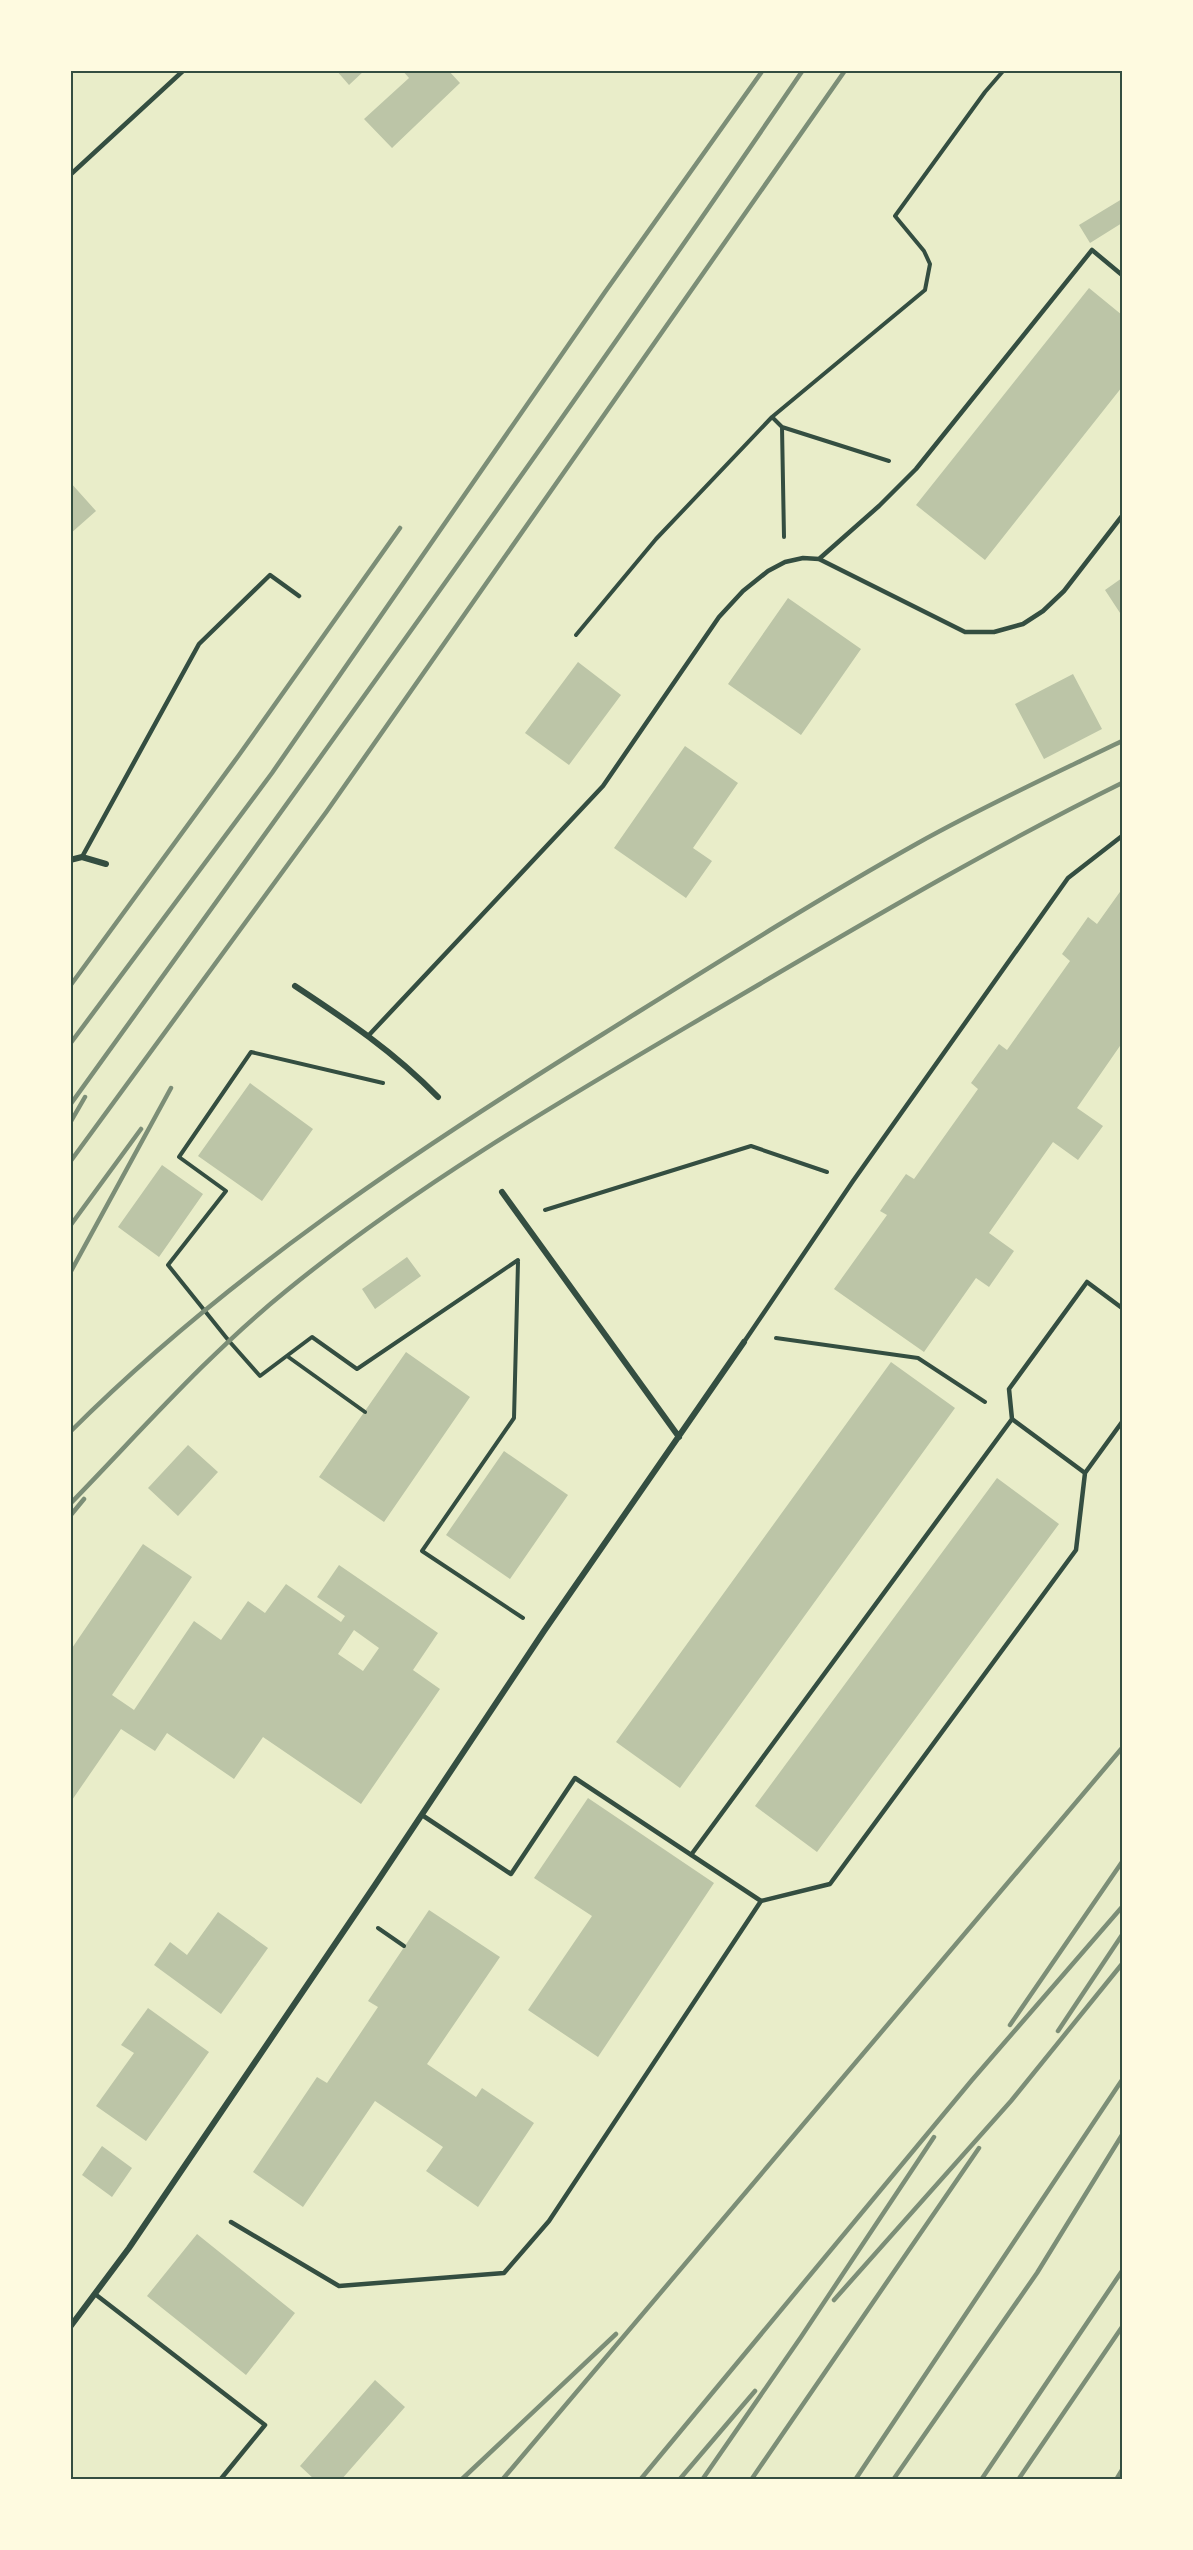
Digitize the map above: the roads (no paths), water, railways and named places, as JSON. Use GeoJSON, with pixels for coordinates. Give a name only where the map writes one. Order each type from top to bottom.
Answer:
{"type":"FeatureCollection","features":[{"type":"Feature","properties":{"kind":"street"},"geometry":{"type":"LineString","coordinates":[[70,860],[82,857],[106,864]]}},
{"type":"Feature","properties":{"kind":"street"},"geometry":{"type":"LineString","coordinates":[[295,986],[369,1035],[406,1065],[438,1096]]}},
{"type":"Feature","properties":{"kind":"street"},"geometry":{"type":"LineString","coordinates":[[502,1192],[679,1437]]}},
{"type":"Feature","properties":{"kind":"street"},"geometry":{"type":"LineString","coordinates":[[70,2327],[143,2228],[544,1631],[744,1342]]}},
{"type":"Feature","properties":{"kind":"lane"},"geometry":{"type":"LineString","coordinates":[[70,175],[184,70]]}},
{"type":"Feature","properties":{"kind":"lane"},"geometry":{"type":"LineString","coordinates":[[819,559],[879,506],[916,469],[1092,250],[1122,275]]}},
{"type":"Feature","properties":{"kind":"lane"},"geometry":{"type":"LineString","coordinates":[[369,1035],[603,786],[719,618],[743,591],[768,571],[785,562],[803,558],[819,559],[965,632],[994,632],[1023,624],[1043,611],[1064,591],[1122,516]]}},
{"type":"Feature","properties":{"kind":"lane"},"geometry":{"type":"LineString","coordinates":[[82,857],[199,644],[270,575],[299,596]]}},
{"type":"Feature","properties":{"kind":"lane"},"geometry":{"type":"LineString","coordinates":[[744,1342],[853,1181],[1068,878],[1122,836]]}},
{"type":"Feature","properties":{"kind":"lane"},"geometry":{"type":"LineString","coordinates":[[691,1855],[1012,1419],[1009,1389],[1087,1282],[1122,1308]]}},
{"type":"Feature","properties":{"kind":"lane"},"geometry":{"type":"LineString","coordinates":[[1012,1419],[1084,1473]]}},
{"type":"Feature","properties":{"kind":"lane"},"geometry":{"type":"LineString","coordinates":[[231,2222],[339,2286],[504,2273],[549,2221],[761,1901],[830,1884],[1077,1550],[1084,1473],[1122,1422]]}},
{"type":"Feature","properties":{"kind":"lane"},"geometry":{"type":"LineString","coordinates":[[422,1815],[512,1874],[575,1778],[761,1901]]}},
{"type":"Feature","properties":{"kind":"lane"},"geometry":{"type":"LineString","coordinates":[[95,2294],[265,2425],[220,2480]]}},
{"type":"Feature","properties":{"kind":"railway"},"geometry":{"type":"LineString","coordinates":[[70,1044],[272,773],[605,292],[763,70]]}},
{"type":"Feature","properties":{"kind":"railway"},"geometry":{"type":"LineString","coordinates":[[70,1105],[532,461],[803,70]]}},
{"type":"Feature","properties":{"kind":"railway"},"geometry":{"type":"LineString","coordinates":[[70,1162],[327,811],[844,72]]}},
{"type":"Feature","properties":{"kind":"railway"},"geometry":{"type":"LineString","coordinates":[[70,986],[239,755],[400,528]]}},
{"type":"Feature","properties":{"kind":"railway"},"geometry":{"type":"LineString","coordinates":[[70,1432],[193,1320],[258,1268],[325,1218],[462,1123],[720,961],[878,866],[968,816],[1122,741]]}},
{"type":"Feature","properties":{"kind":"railway"},"geometry":{"type":"LineString","coordinates":[[70,1504],[229,1341],[286,1291],[387,1214],[493,1144],[712,1012],[966,865],[1122,783]]}},
{"type":"Feature","properties":{"kind":"railway"},"geometry":{"type":"LineString","coordinates":[[70,1273],[171,1088]]}},
{"type":"Feature","properties":{"kind":"railway"},"geometry":{"type":"LineString","coordinates":[[70,1123],[85,1097]]}},
{"type":"Feature","properties":{"kind":"railway"},"geometry":{"type":"LineString","coordinates":[[70,1226],[141,1129]]}},
{"type":"Feature","properties":{"kind":"railway"},"geometry":{"type":"LineString","coordinates":[[70,1516],[84,1499]]}},
{"type":"Feature","properties":{"kind":"railway"},"geometry":{"type":"LineString","coordinates":[[502,2480],[1122,1748]]}},
{"type":"Feature","properties":{"kind":"railway"},"geometry":{"type":"LineString","coordinates":[[1010,2025],[1122,1862]]}},
{"type":"Feature","properties":{"kind":"railway"},"geometry":{"type":"LineString","coordinates":[[640,2480],[972,2080],[1122,1907]]}},
{"type":"Feature","properties":{"kind":"railway"},"geometry":{"type":"LineString","coordinates":[[1058,2031],[1122,1935]]}},
{"type":"Feature","properties":{"kind":"railway"},"geometry":{"type":"LineString","coordinates":[[834,2300],[1011,2101],[1122,1964]]}},
{"type":"Feature","properties":{"kind":"railway"},"geometry":{"type":"LineString","coordinates":[[855,2480],[1122,2080]]}},
{"type":"Feature","properties":{"kind":"railway"},"geometry":{"type":"LineString","coordinates":[[893,2480],[1037,2273],[1122,2135]]}},
{"type":"Feature","properties":{"kind":"railway"},"geometry":{"type":"LineString","coordinates":[[702,2480],[801,2337],[934,2137]]}},
{"type":"Feature","properties":{"kind":"railway"},"geometry":{"type":"LineString","coordinates":[[751,2480],[979,2148]]}},
{"type":"Feature","properties":{"kind":"railway"},"geometry":{"type":"LineString","coordinates":[[981,2480],[1122,2271]]}},
{"type":"Feature","properties":{"kind":"railway"},"geometry":{"type":"LineString","coordinates":[[1018,2480],[1122,2327]]}},
{"type":"Feature","properties":{"kind":"railway"},"geometry":{"type":"LineString","coordinates":[[461,2480],[616,2334]]}},
{"type":"Feature","properties":{"kind":"railway"},"geometry":{"type":"LineString","coordinates":[[679,2480],[755,2391]]}},
{"type":"Feature","properties":{"kind":"railway"},"geometry":{"type":"LineString","coordinates":[[1116,2480],[1122,2470]]}}]}
